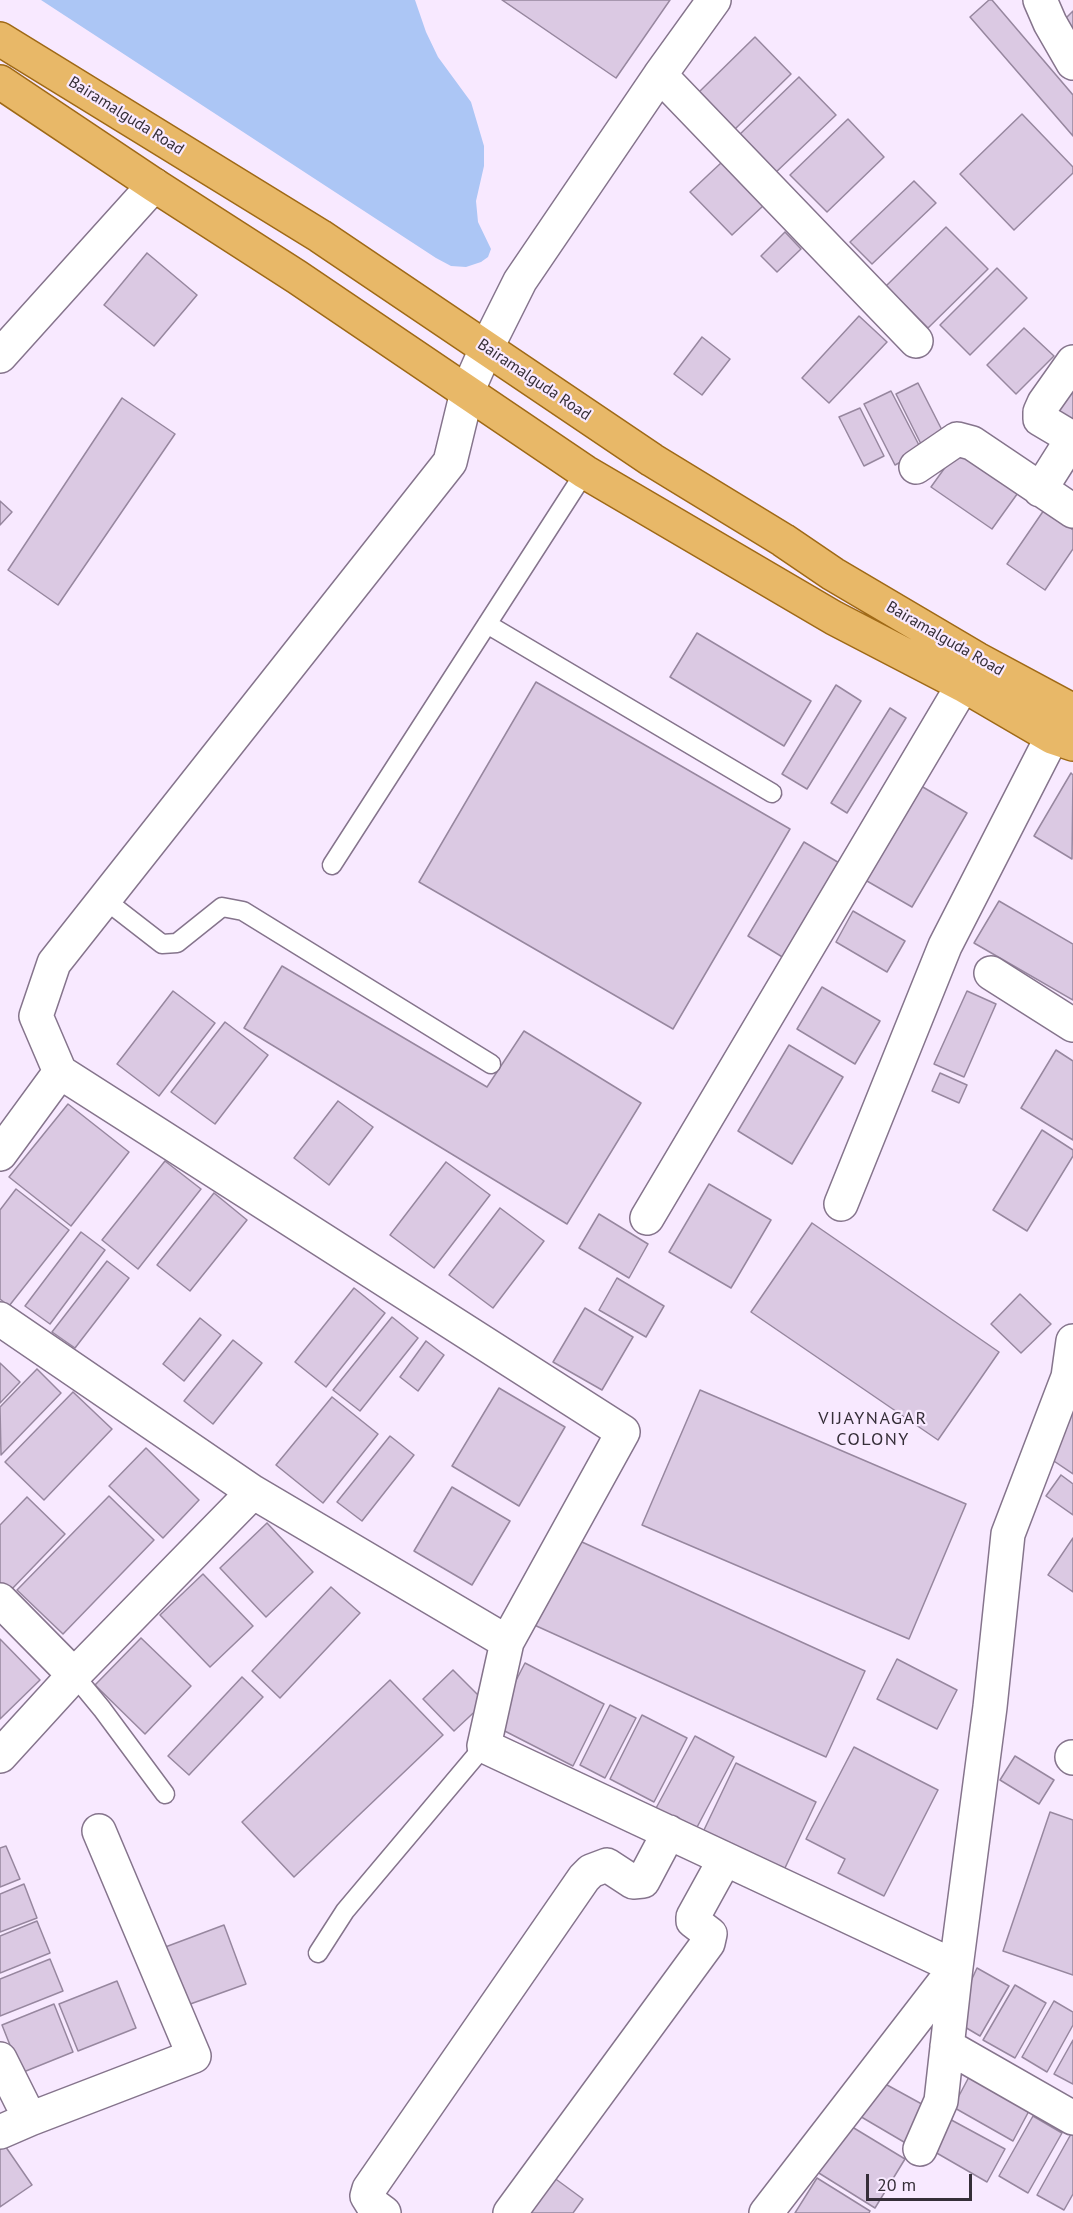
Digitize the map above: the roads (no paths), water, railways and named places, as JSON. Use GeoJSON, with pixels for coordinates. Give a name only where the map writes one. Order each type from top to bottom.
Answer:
{"type":"FeatureCollection","features":[{"type":"Feature","properties":{"kind":"main road","name":"Bairamalguda Road"},"geometry":{"type":"LineString","coordinates":[[0,39],[320,236],[652,460],[783,540],[832,574],[977,659],[1068,708],[1066,731],[963,685],[834,618],[585,472],[297,277],[0,82]]}},
{"type":"Feature","properties":{"kind":"main road"},"geometry":{"type":"LineString","coordinates":[[297,277],[320,236]]}},
{"type":"Feature","properties":{"kind":"street"},"geometry":{"type":"LineString","coordinates":[[714,0],[660,75],[520,281],[467,392],[450,462],[54,963],[36,1016],[60,1072],[623,1432],[507,1642],[484,1746],[956,1967]]}},
{"type":"Feature","properties":{"kind":"street"},"geometry":{"type":"LineString","coordinates":[[1040,0],[1050,23],[1073,63]]}},
{"type":"Feature","properties":{"kind":"street"},"geometry":{"type":"LineString","coordinates":[[660,75],[916,341]]}},
{"type":"Feature","properties":{"kind":"street"},"geometry":{"type":"LineString","coordinates":[[0,356],[154,185]]}},
{"type":"Feature","properties":{"kind":"street"},"geometry":{"type":"LineString","coordinates":[[1040,490],[1069,444],[1067,435],[1040,419],[1040,412],[1073,362]]}},
{"type":"Feature","properties":{"kind":"street"},"geometry":{"type":"LineString","coordinates":[[916,467],[957,439],[972,443],[1073,511]]}},
{"type":"Feature","properties":{"kind":"street"},"geometry":{"type":"LineString","coordinates":[[647,1218],[963,685]]}},
{"type":"Feature","properties":{"kind":"street"},"geometry":{"type":"LineString","coordinates":[[841,1204],[945,946],[1066,731]]}},
{"type":"Feature","properties":{"kind":"street"},"geometry":{"type":"LineString","coordinates":[[991,973],[1073,1025]]}},
{"type":"Feature","properties":{"kind":"street"},"geometry":{"type":"LineString","coordinates":[[0,1154],[60,1072]]}},
{"type":"Feature","properties":{"kind":"street"},"geometry":{"type":"LineString","coordinates":[[0,1319],[253,1492],[507,1642]]}},
{"type":"Feature","properties":{"kind":"street"},"geometry":{"type":"LineString","coordinates":[[920,2149],[941,2101],[990,1707],[1008,1534],[1068,1377],[1073,1341]]}},
{"type":"Feature","properties":{"kind":"street"},"geometry":{"type":"LineString","coordinates":[[0,1756],[74,1675],[253,1492]]}},
{"type":"Feature","properties":{"kind":"street"},"geometry":{"type":"LineString","coordinates":[[0,1600],[74,1675]]}},
{"type":"Feature","properties":{"kind":"street"},"geometry":{"type":"LineString","coordinates":[[0,2132],[194,2056],[99,1831]]}},
{"type":"Feature","properties":{"kind":"street"},"geometry":{"type":"LineString","coordinates":[[384,2213],[372,2204],[367,2196],[369,2189],[584,1878],[591,1871],[607,1865],[633,1882],[643,1881],[669,1832]]}},
{"type":"Feature","properties":{"kind":"street"},"geometry":{"type":"LineString","coordinates":[[510,2213],[708,1942],[710,1934],[693,1921],[693,1917],[725,1859]]}},
{"type":"Feature","properties":{"kind":"street"},"geometry":{"type":"LineString","coordinates":[[766,2213],[956,1967]]}},
{"type":"Feature","properties":{"kind":"street"},"geometry":{"type":"LineString","coordinates":[[947,2046],[1073,2118]]}},
{"type":"Feature","properties":{"kind":"street"},"geometry":{"type":"LineString","coordinates":[[0,2059],[30,2119]]}},
{"type":"Feature","properties":{"kind":"lane"},"geometry":{"type":"LineString","coordinates":[[332,865],[585,472]]}},
{"type":"Feature","properties":{"kind":"lane"},"geometry":{"type":"LineString","coordinates":[[487,624],[772,793]]}},
{"type":"Feature","properties":{"kind":"lane"},"geometry":{"type":"LineString","coordinates":[[104,899],[162,944],[177,944],[222,907],[243,911],[491,1064]]}},
{"type":"Feature","properties":{"kind":"lane"},"geometry":{"type":"LineString","coordinates":[[74,1675],[165,1794]]}},
{"type":"Feature","properties":{"kind":"lane"},"geometry":{"type":"LineString","coordinates":[[318,1953],[345,1911],[484,1746]]}},
{"type":"Feature","properties":{"kind":"water"},"geometry":{"type":"Polygon","coordinates":[[[41,0],[415,0],[438,57],[471,102],[484,146],[484,166],[476,201],[478,222],[491,249],[488,257],[466,267],[451,266],[436,258],[41,0]]]}},
{"type":"Feature","properties":{"kind":"district","name":"VIJAYNAGAR COLONY"},"geometry":{"type":"Point","coordinates":[873,1429]}}]}
